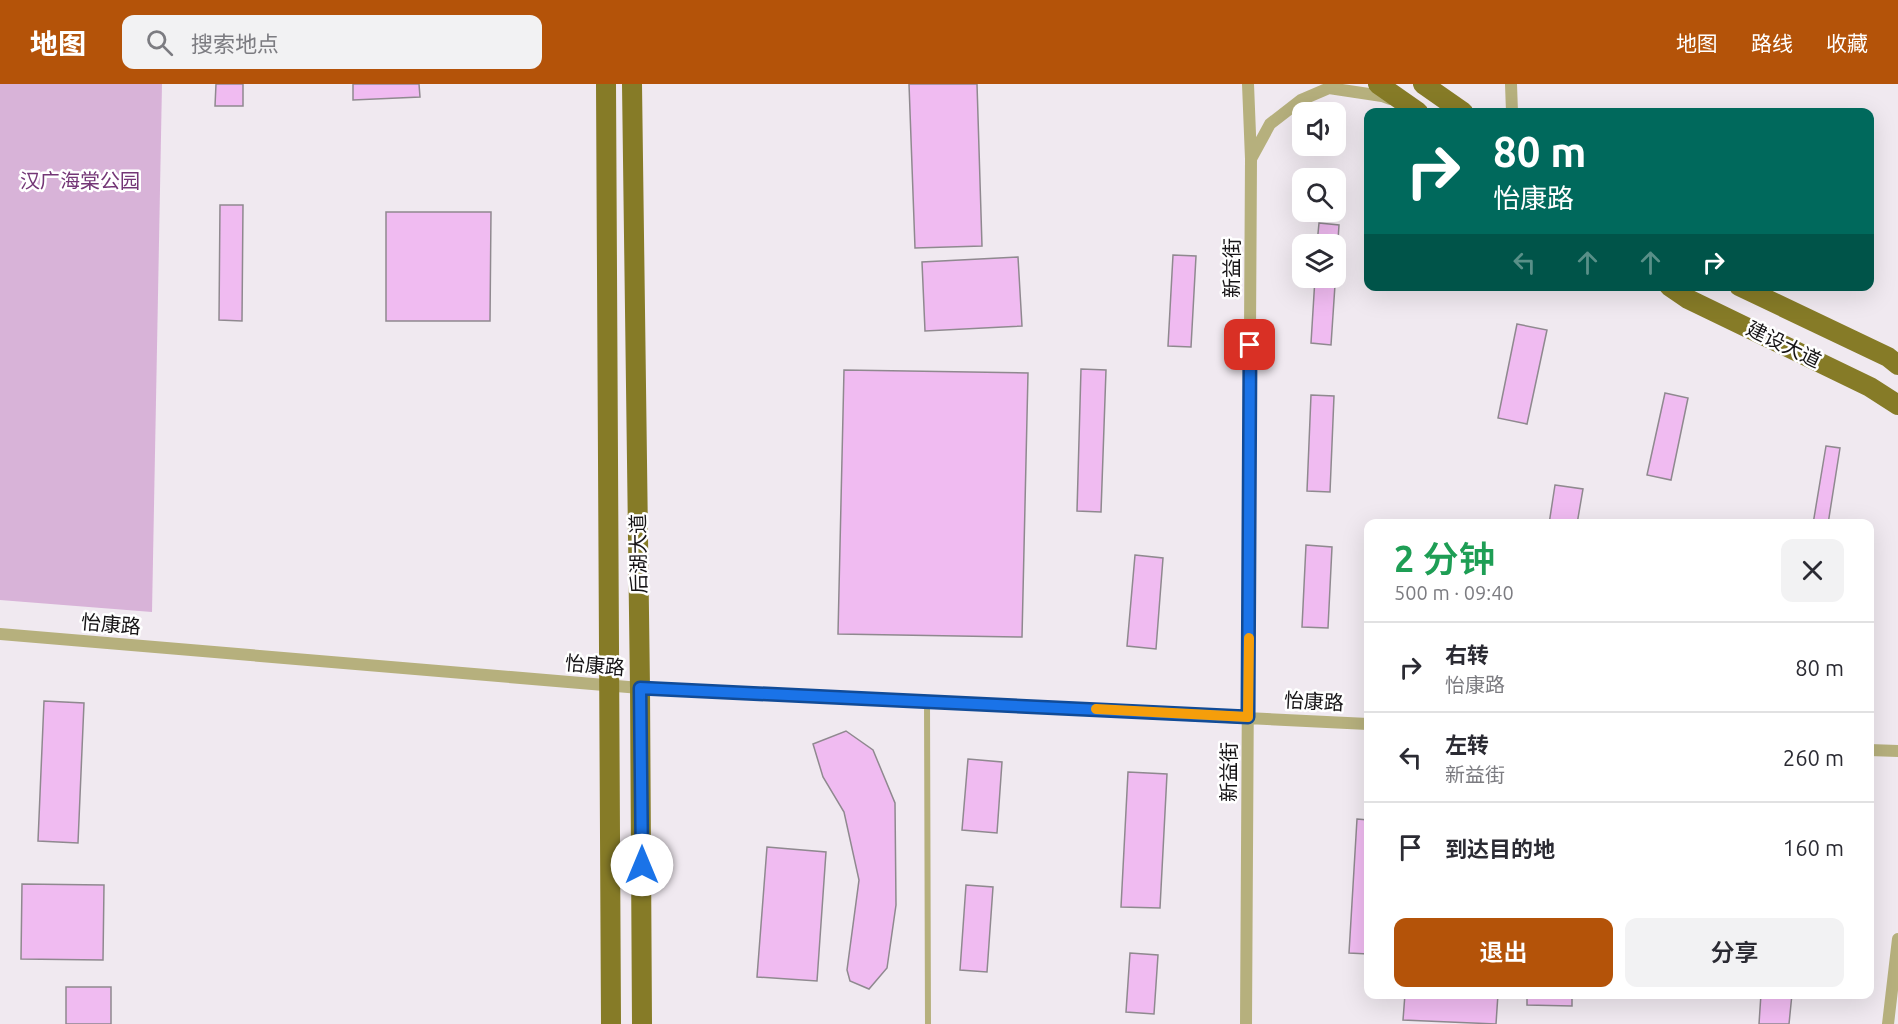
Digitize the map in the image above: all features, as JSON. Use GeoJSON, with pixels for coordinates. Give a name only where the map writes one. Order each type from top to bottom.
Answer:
{"type":"FeatureCollection","features":[{"type":"Feature","properties":{"kind":"main road","name":"后湖大道"},"geometry":{"type":"LineString","coordinates":[[606,84],[611,1024]]}},
{"type":"Feature","properties":{"kind":"main road","name":"后湖大道"},"geometry":{"type":"LineString","coordinates":[[632,84],[642,1024]]}},
{"type":"Feature","properties":{"kind":"main road"},"geometry":{"type":"LineString","coordinates":[[1378,84],[1411,108]]}},
{"type":"Feature","properties":{"kind":"main road"},"geometry":{"type":"LineString","coordinates":[[1423,84],[1457,108]]}},
{"type":"Feature","properties":{"kind":"main road","name":"建设大道"},"geometry":{"type":"LineString","coordinates":[[1676,291],[1688,299],[1870,387],[1898,405]]}},
{"type":"Feature","properties":{"kind":"main road","name":"建设大道"},"geometry":{"type":"LineString","coordinates":[[1749,291],[1888,357],[1898,364]]}},
{"type":"Feature","properties":{"kind":"street","name":"新益街"},"geometry":{"type":"LineString","coordinates":[[1246,1024],[1251,159],[1248,84]]}},
{"type":"Feature","properties":{"kind":"street"},"geometry":{"type":"LineString","coordinates":[[1511,84],[1512,108]]}},
{"type":"Feature","properties":{"kind":"street"},"geometry":{"type":"LineString","coordinates":[[1251,159],[1270,123],[1301,100],[1329,88],[1382,96],[1408,108]]}},
{"type":"Feature","properties":{"kind":"street","name":"怡康路"},"geometry":{"type":"LineString","coordinates":[[0,634],[609,686],[1364,724]]}},
{"type":"Feature","properties":{"kind":"street"},"geometry":{"type":"LineString","coordinates":[[1874,750],[1898,751]]}},
{"type":"Feature","properties":{"kind":"street"},"geometry":{"type":"LineString","coordinates":[[1888,1024],[1898,939]]}},
{"type":"Feature","properties":{"kind":"lane"},"geometry":{"type":"LineString","coordinates":[[927,701],[928,1024]]}},
{"type":"Feature","properties":{"kind":"green space","name":"汉广海棠公园"},"geometry":{"type":"Polygon","coordinates":[[[0,84],[162,84],[152,612],[0,600],[0,84]]]}},
{"type":"Feature","properties":{"kind":"building"},"geometry":{"type":"Polygon","coordinates":[[[216,84],[243,84],[243,106],[215,106],[216,84]]]}},
{"type":"Feature","properties":{"kind":"building"},"geometry":{"type":"Polygon","coordinates":[[[353,84],[419,84],[420,97],[353,100],[353,84]]]}},
{"type":"Feature","properties":{"kind":"building"},"geometry":{"type":"Polygon","coordinates":[[[909,84],[977,84],[982,246],[915,248],[909,84]]]}},
{"type":"Feature","properties":{"kind":"building"},"geometry":{"type":"Polygon","coordinates":[[[220,205],[243,205],[242,321],[219,320],[220,205]]]}},
{"type":"Feature","properties":{"kind":"building"},"geometry":{"type":"Polygon","coordinates":[[[386,212],[491,212],[490,321],[386,321],[386,212]]]}},
{"type":"Feature","properties":{"kind":"building"},"geometry":{"type":"Polygon","coordinates":[[[1319,223],[1339,225],[1338,234],[1318,234],[1319,223]]]}},
{"type":"Feature","properties":{"kind":"building"},"geometry":{"type":"Polygon","coordinates":[[[1173,255],[1196,256],[1191,347],[1168,346],[1173,255]]]}},
{"type":"Feature","properties":{"kind":"building"},"geometry":{"type":"Polygon","coordinates":[[[1018,257],[1022,326],[925,331],[922,262],[1018,257]]]}},
{"type":"Feature","properties":{"kind":"building"},"geometry":{"type":"Polygon","coordinates":[[[1314,288],[1335,288],[1331,345],[1311,343],[1314,288]]]}},
{"type":"Feature","properties":{"kind":"building"},"geometry":{"type":"Polygon","coordinates":[[[1517,324],[1547,330],[1527,424],[1498,418],[1517,324]]]}},
{"type":"Feature","properties":{"kind":"building"},"geometry":{"type":"Polygon","coordinates":[[[1081,369],[1106,370],[1101,512],[1077,511],[1081,369]]]}},
{"type":"Feature","properties":{"kind":"building"},"geometry":{"type":"Polygon","coordinates":[[[844,370],[1028,373],[1022,637],[838,634],[844,370]]]}},
{"type":"Feature","properties":{"kind":"building"},"geometry":{"type":"Polygon","coordinates":[[[1665,393],[1688,398],[1671,480],[1647,475],[1665,393]]]}},
{"type":"Feature","properties":{"kind":"building"},"geometry":{"type":"Polygon","coordinates":[[[1311,395],[1334,396],[1330,492],[1307,491],[1311,395]]]}},
{"type":"Feature","properties":{"kind":"building"},"geometry":{"type":"Polygon","coordinates":[[[1826,446],[1840,448],[1829,519],[1814,519],[1826,446]]]}},
{"type":"Feature","properties":{"kind":"building"},"geometry":{"type":"Polygon","coordinates":[[[1555,485],[1583,489],[1578,519],[1550,519],[1555,485]]]}},
{"type":"Feature","properties":{"kind":"building"},"geometry":{"type":"Polygon","coordinates":[[[1306,545],[1332,547],[1328,628],[1302,627],[1306,545]]]}},
{"type":"Feature","properties":{"kind":"building"},"geometry":{"type":"Polygon","coordinates":[[[1135,555],[1163,558],[1156,649],[1127,646],[1135,555]]]}},
{"type":"Feature","properties":{"kind":"building"},"geometry":{"type":"Polygon","coordinates":[[[44,701],[84,703],[78,843],[38,841],[44,701]]]}},
{"type":"Feature","properties":{"kind":"building"},"geometry":{"type":"Polygon","coordinates":[[[846,731],[873,750],[895,803],[896,905],[887,968],[869,989],[850,981],[847,970],[859,880],[844,812],[823,777],[813,744],[846,731]]]}},
{"type":"Feature","properties":{"kind":"building"},"geometry":{"type":"Polygon","coordinates":[[[968,759],[1002,762],[997,833],[962,830],[968,759]]]}},
{"type":"Feature","properties":{"kind":"building"},"geometry":{"type":"Polygon","coordinates":[[[1128,772],[1167,774],[1160,908],[1121,907],[1128,772]]]}},
{"type":"Feature","properties":{"kind":"building"},"geometry":{"type":"Polygon","coordinates":[[[1357,819],[1364,820],[1364,954],[1349,953],[1357,819]]]}},
{"type":"Feature","properties":{"kind":"building"},"geometry":{"type":"Polygon","coordinates":[[[767,847],[826,852],[817,981],[757,977],[767,847]]]}},
{"type":"Feature","properties":{"kind":"building"},"geometry":{"type":"Polygon","coordinates":[[[22,884],[104,885],[103,960],[21,959],[22,884]]]}},
{"type":"Feature","properties":{"kind":"building"},"geometry":{"type":"Polygon","coordinates":[[[966,885],[993,887],[987,972],[960,970],[966,885]]]}},
{"type":"Feature","properties":{"kind":"building"},"geometry":{"type":"Polygon","coordinates":[[[1130,953],[1158,955],[1154,1014],[1126,1012],[1130,953]]]}},
{"type":"Feature","properties":{"kind":"building"},"geometry":{"type":"Polygon","coordinates":[[[66,987],[111,987],[111,1024],[66,1024],[66,987]]]}},
{"type":"Feature","properties":{"kind":"building"},"geometry":{"type":"Polygon","coordinates":[[[1405,999],[1498,999],[1496,1024],[1403,1020],[1405,999]]]}},
{"type":"Feature","properties":{"kind":"building"},"geometry":{"type":"Polygon","coordinates":[[[1527,999],[1572,999],[1572,1006],[1527,1005],[1527,999]]]}},
{"type":"Feature","properties":{"kind":"building"},"geometry":{"type":"Polygon","coordinates":[[[1761,999],[1792,999],[1789,1024],[1759,1024],[1761,999]]]}},
{"type":"Feature","properties":{"kind":"slow traffic"},"geometry":{"type":"LineString","coordinates":[[1096,709],[1248,717],[1249,638]]}},
{"type":"Feature","properties":{"kind":"route"},"geometry":{"type":"LineString","coordinates":[[642,865],[640,688],[1248,717],[1250,345]]}}]}
